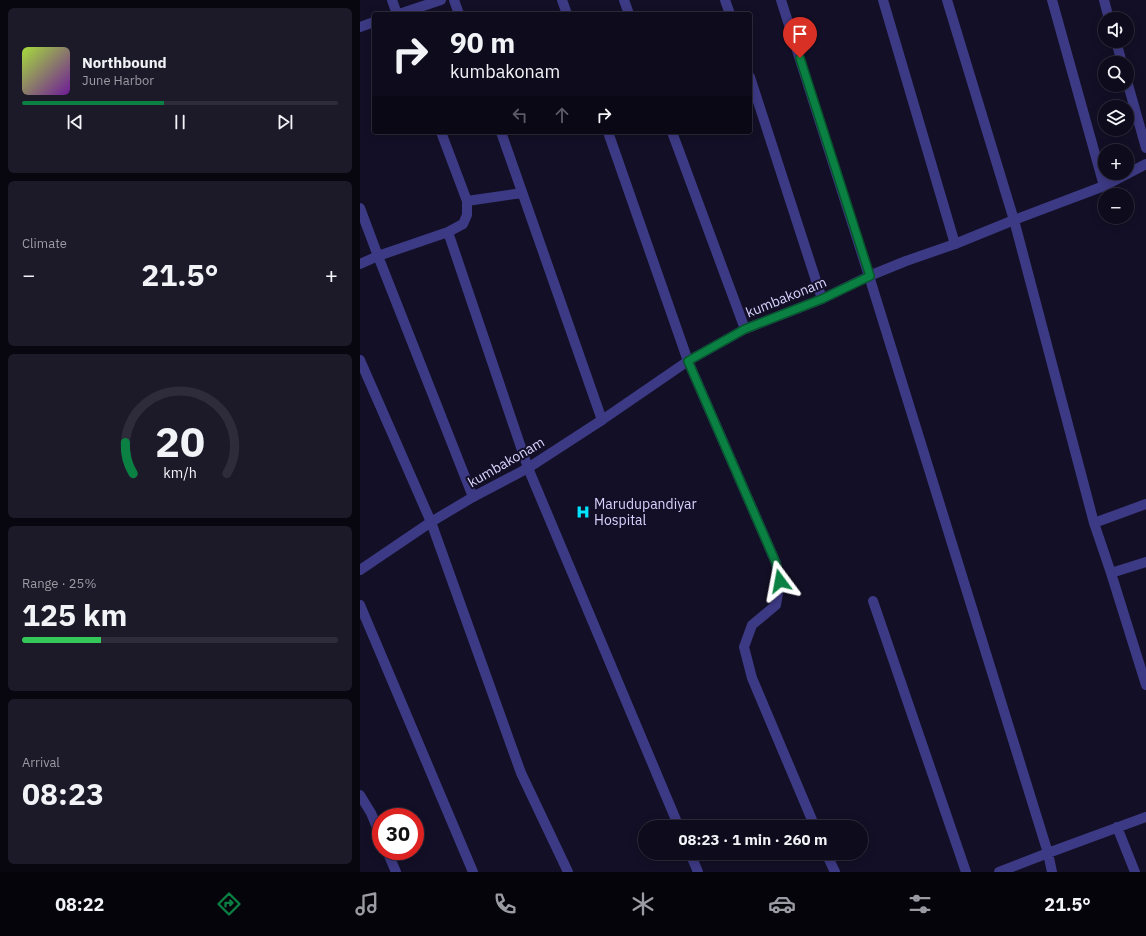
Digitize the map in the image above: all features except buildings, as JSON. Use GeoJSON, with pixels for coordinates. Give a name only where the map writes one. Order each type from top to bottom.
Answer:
{"type":"FeatureCollection","features":[{"type":"Feature","properties":{"kind":"street"},"geometry":{"type":"LineString","coordinates":[[392,0],[397,12]]}},
{"type":"Feature","properties":{"kind":"street"},"geometry":{"type":"LineString","coordinates":[[404,12],[441,0]]}},
{"type":"Feature","properties":{"kind":"street"},"geometry":{"type":"LineString","coordinates":[[454,0],[458,12]]}},
{"type":"Feature","properties":{"kind":"street"},"geometry":{"type":"LineString","coordinates":[[562,0],[566,12]]}},
{"type":"Feature","properties":{"kind":"street"},"geometry":{"type":"LineString","coordinates":[[624,0],[628,12]]}},
{"type":"Feature","properties":{"kind":"street"},"geometry":{"type":"LineString","coordinates":[[725,0],[729,12]]}},
{"type":"Feature","properties":{"kind":"street"},"geometry":{"type":"LineString","coordinates":[[781,0],[870,276],[1048,853],[1052,872]]}},
{"type":"Feature","properties":{"kind":"street"},"geometry":{"type":"LineString","coordinates":[[883,0],[955,244]]}},
{"type":"Feature","properties":{"kind":"street"},"geometry":{"type":"LineString","coordinates":[[947,0],[1014,220],[1094,523],[1141,653],[1146,685]]}},
{"type":"Feature","properties":{"kind":"street"},"geometry":{"type":"LineString","coordinates":[[1052,0],[1104,186]]}},
{"type":"Feature","properties":{"kind":"street"},"geometry":{"type":"LineString","coordinates":[[1104,0],[1107,12]]}},
{"type":"Feature","properties":{"kind":"street"},"geometry":{"type":"LineString","coordinates":[[360,27],[372,23]]}},
{"type":"Feature","properties":{"kind":"street"},"geometry":{"type":"LineString","coordinates":[[752,82],[822,299]]}},
{"type":"Feature","properties":{"kind":"street"},"geometry":{"type":"LineString","coordinates":[[1130,92],[1146,148]]}},
{"type":"Feature","properties":{"kind":"street"},"geometry":{"type":"LineString","coordinates":[[360,264],[378,256],[448,232],[463,224],[468,215],[467,201],[442,134]]}},
{"type":"Feature","properties":{"kind":"street"},"geometry":{"type":"LineString","coordinates":[[502,134],[602,420]]}},
{"type":"Feature","properties":{"kind":"street"},"geometry":{"type":"LineString","coordinates":[[609,134],[688,361],[776,563],[780,581],[776,605],[752,624],[744,647],[752,678],[812,820]]}},
{"type":"Feature","properties":{"kind":"street"},"geometry":{"type":"LineString","coordinates":[[673,134],[745,329]]}},
{"type":"Feature","properties":{"kind":"street","name":"kumbakonam"},"geometry":{"type":"LineString","coordinates":[[360,568],[473,497],[528,468],[602,420],[688,361],[745,329],[822,299],[906,261],[955,244],[1104,186],[1146,164]]}},
{"type":"Feature","properties":{"kind":"street"},"geometry":{"type":"LineString","coordinates":[[467,201],[522,193]]}},
{"type":"Feature","properties":{"kind":"street"},"geometry":{"type":"LineString","coordinates":[[360,208],[473,497]]}},
{"type":"Feature","properties":{"kind":"street"},"geometry":{"type":"LineString","coordinates":[[448,232],[528,468],[676,820]]}},
{"type":"Feature","properties":{"kind":"street"},"geometry":{"type":"LineString","coordinates":[[360,360],[431,522],[521,773],[568,872]]}},
{"type":"Feature","properties":{"kind":"street"},"geometry":{"type":"LineString","coordinates":[[1094,523],[1146,504]]}},
{"type":"Feature","properties":{"kind":"street"},"geometry":{"type":"LineString","coordinates":[[1111,573],[1146,562]]}},
{"type":"Feature","properties":{"kind":"street"},"geometry":{"type":"LineString","coordinates":[[873,601],[966,872]]}},
{"type":"Feature","properties":{"kind":"street"},"geometry":{"type":"LineString","coordinates":[[360,605],[473,872]]}},
{"type":"Feature","properties":{"kind":"street"},"geometry":{"type":"LineString","coordinates":[[360,795],[372,817]]}},
{"type":"Feature","properties":{"kind":"street"},"geometry":{"type":"LineString","coordinates":[[999,872],[1146,817]]}},
{"type":"Feature","properties":{"kind":"street"},"geometry":{"type":"LineString","coordinates":[[1117,827],[1135,872]]}},
{"type":"Feature","properties":{"kind":"street"},"geometry":{"type":"LineString","coordinates":[[391,860],[396,872]]}},
{"type":"Feature","properties":{"kind":"street"},"geometry":{"type":"LineString","coordinates":[[693,860],[698,872]]}},
{"type":"Feature","properties":{"kind":"street"},"geometry":{"type":"LineString","coordinates":[[829,860],[835,872]]}},
{"type":"Feature","properties":{"kind":"place","name":"Marudupandiyar Hospital"},"geometry":{"type":"Point","coordinates":[583,512]}},
{"type":"Feature","properties":{"kind":"route"},"geometry":{"type":"LineString","coordinates":[[780,581],[776,563],[688,361],[745,329],[822,299],[870,276],[800,58]]}}]}
